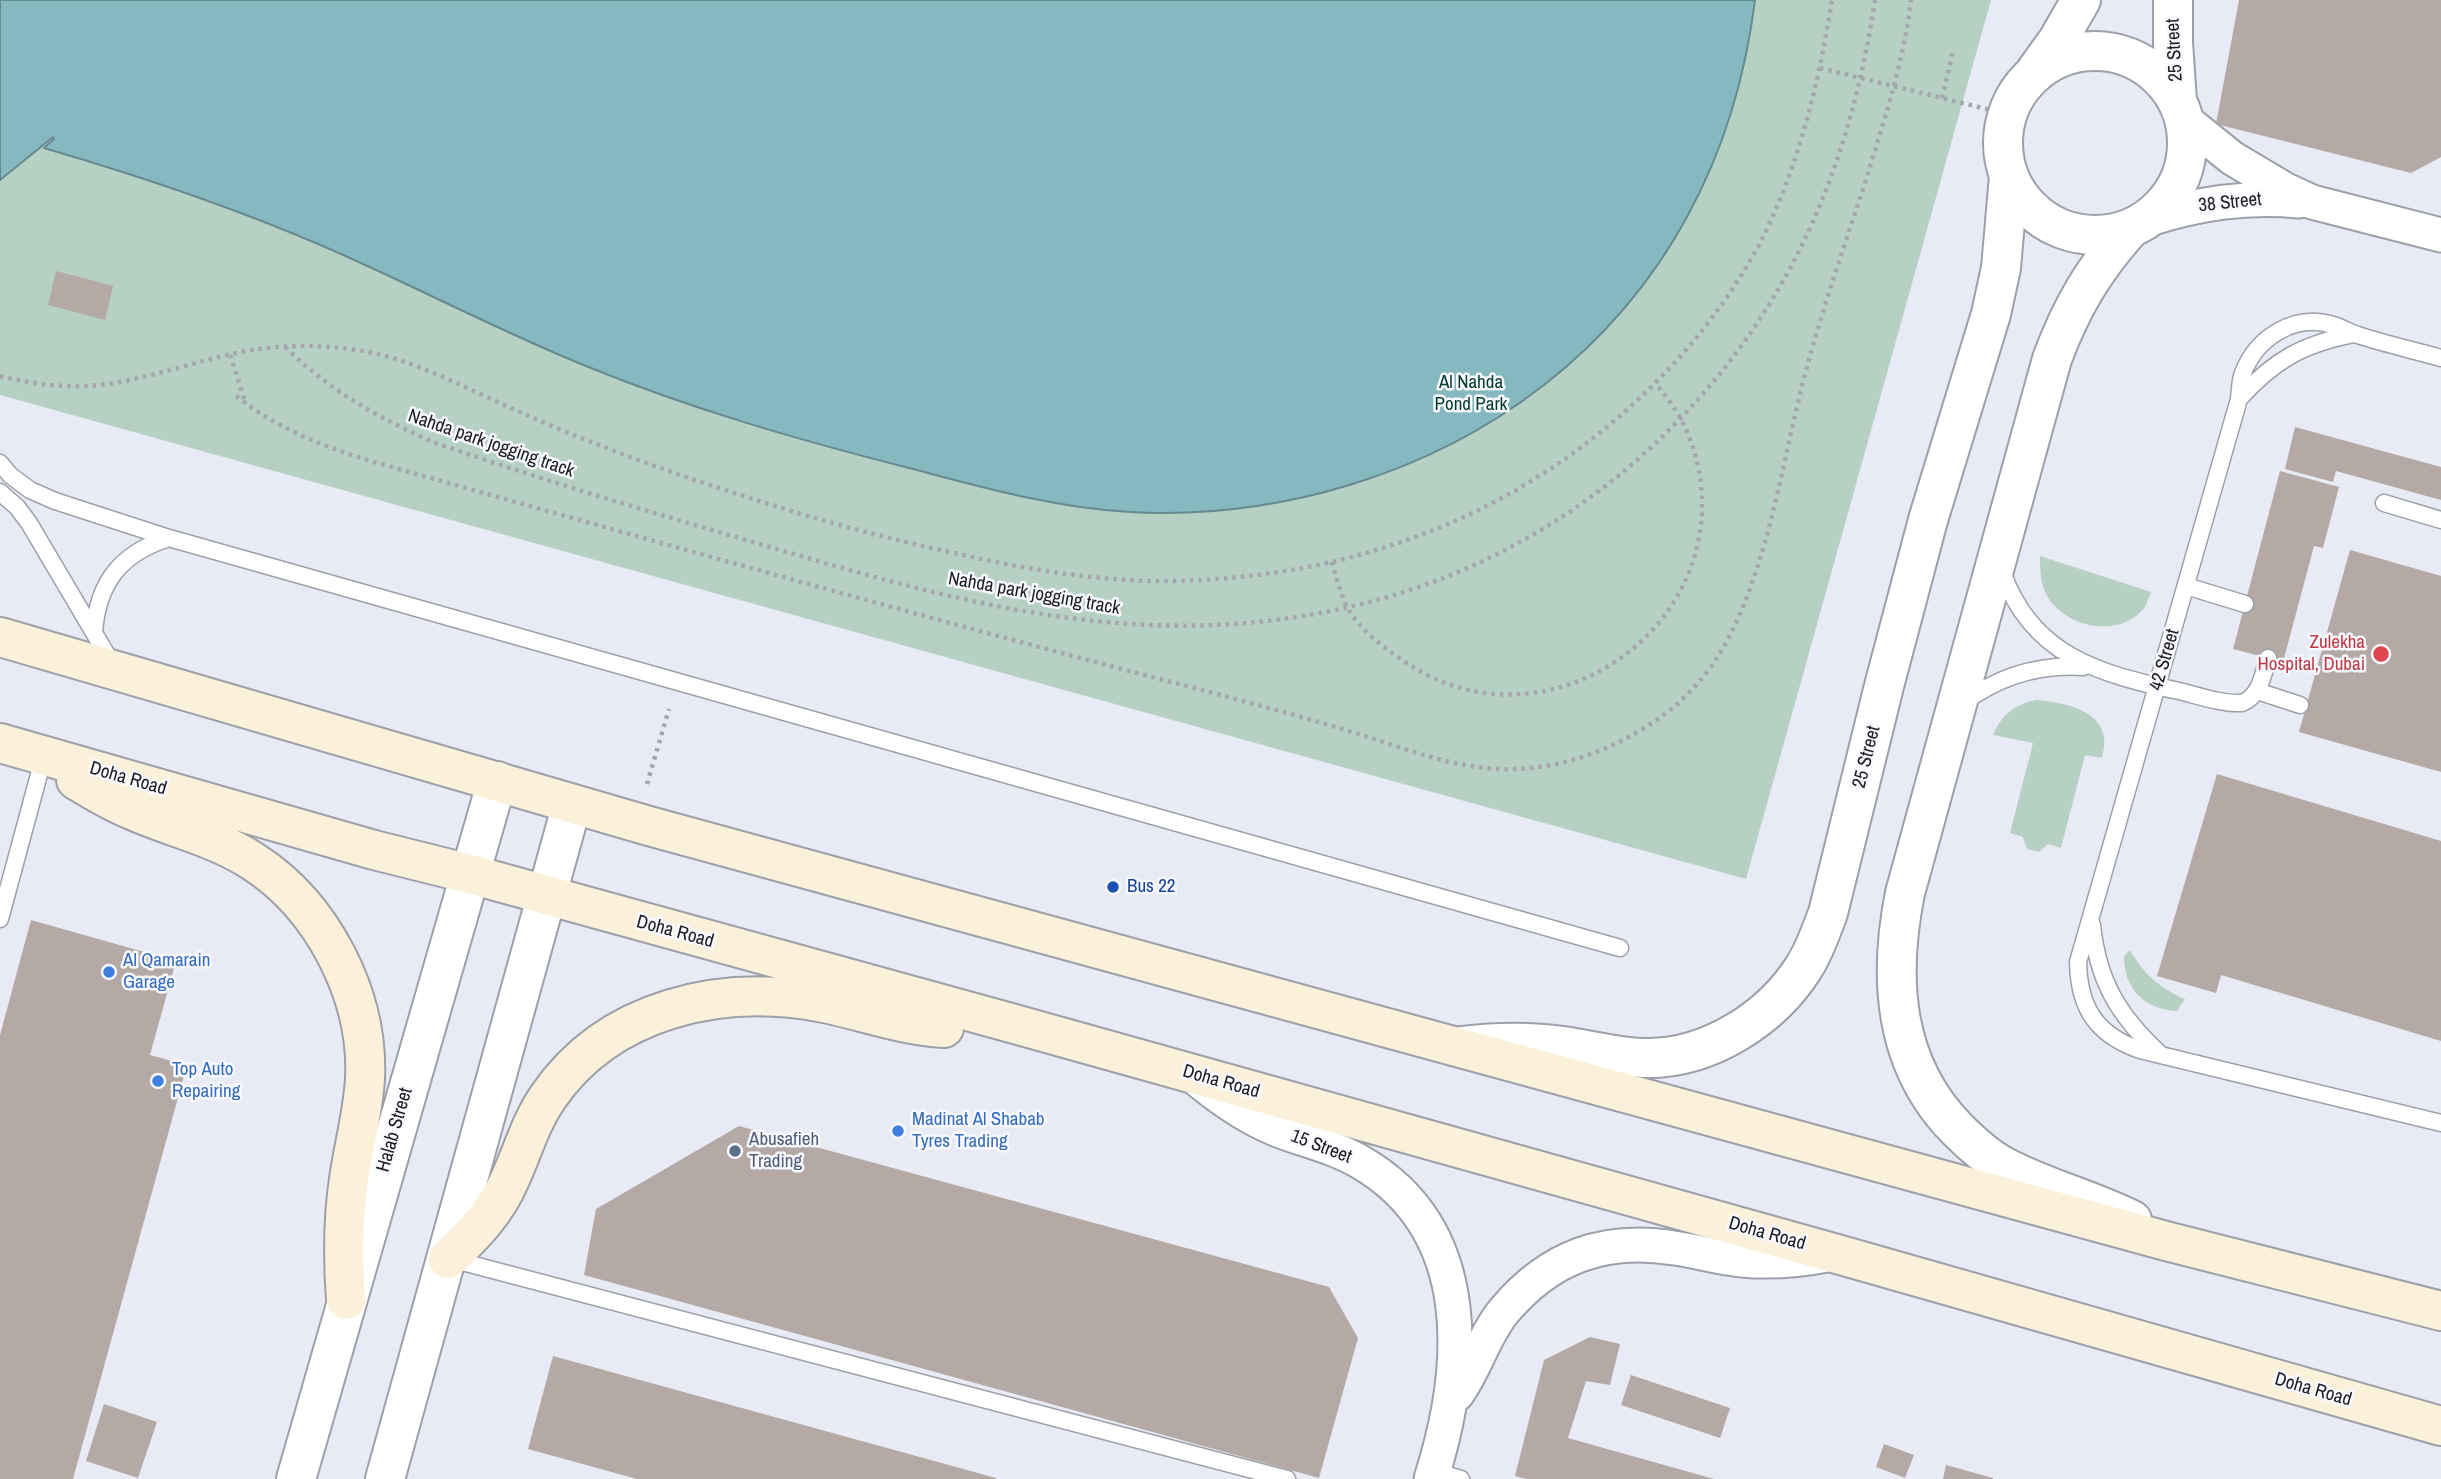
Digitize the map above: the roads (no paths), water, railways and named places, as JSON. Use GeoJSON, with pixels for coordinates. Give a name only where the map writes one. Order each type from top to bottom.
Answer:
{"type":"FeatureCollection","features":[{"type":"Feature","properties":{"kind":"main road"},"geometry":{"type":"LineString","coordinates":[[0,637],[636,822],[2166,1241],[2441,1311]]}},
{"type":"Feature","properties":{"kind":"main road","name":"Doha Road"},"geometry":{"type":"LineString","coordinates":[[0,743],[374,850],[1011,1023],[1837,1254],[2441,1426]]}},
{"type":"Feature","properties":{"kind":"main road"},"geometry":{"type":"LineString","coordinates":[[44,755],[71,777],[102,796],[133,811],[228,847],[255,863],[280,882],[301,904],[321,929],[337,957],[359,1015],[365,1077],[344,1219],[346,1300]]}},
{"type":"Feature","properties":{"kind":"main road"},"geometry":{"type":"LineString","coordinates":[[448,1259],[471,1237],[498,1203],[531,1126],[548,1097],[568,1072],[608,1038],[645,1018],[674,1007],[718,998],[764,995],[816,1001],[938,1027],[975,1028],[1011,1023]]}},
{"type":"Feature","properties":{"kind":"street"},"geometry":{"type":"LineString","coordinates":[[2081,0],[2058,40],[2017,93],[2007,114],[2002,145],[2009,176],[2020,198],[2037,215],[2058,228],[2081,235],[2105,236],[2139,224]]}},
{"type":"Feature","properties":{"kind":"street","name":"25 Street"},"geometry":{"type":"LineString","coordinates":[[2173,0],[2173,43],[2181,111]]}},
{"type":"Feature","properties":{"kind":"street"},"geometry":{"type":"LineString","coordinates":[[2032,75],[2051,61],[2074,53],[2100,50],[2124,55],[2146,66],[2165,83],[2181,111],[2187,142],[2185,165],[2178,185],[2165,204],[2139,224],[2091,277],[2063,330],[2043,388],[1905,893],[1898,928],[1895,965],[1897,998],[1913,1063],[1929,1093],[1949,1120],[1973,1144],[2000,1164],[2029,1179],[2130,1219],[2166,1241]]}},
{"type":"Feature","properties":{"kind":"street","name":"38 Street"},"geometry":{"type":"LineString","coordinates":[[2181,111],[2232,158],[2284,189],[2312,201],[2441,235]]}},
{"type":"Feature","properties":{"kind":"street","name":"25 Street"},"geometry":{"type":"LineString","coordinates":[[1457,1047],[1525,1043],[1648,1058],[1681,1054],[1711,1045],[1765,1012],[1786,991],[1804,967],[1818,941],[1828,913],[1925,533],[1991,314],[2001,268],[2009,176]]}},
{"type":"Feature","properties":{"kind":"street","name":"38 Street"},"geometry":{"type":"LineString","coordinates":[[2139,224],[2189,207],[2229,200],[2271,198],[2312,201]]}},
{"type":"Feature","properties":{"kind":"street","name":"Halab Street"},"geometry":{"type":"LineString","coordinates":[[296,1479],[497,782]]}},
{"type":"Feature","properties":{"kind":"street"},"geometry":{"type":"LineString","coordinates":[[385,1479],[572,804]]}},
{"type":"Feature","properties":{"kind":"street","name":"15 Street"},"geometry":{"type":"LineString","coordinates":[[1190,1074],[1245,1114],[1275,1129],[1336,1149],[1363,1163],[1388,1181],[1410,1203],[1428,1228],[1442,1256],[1456,1325],[1456,1360],[1442,1476]]}},
{"type":"Feature","properties":{"kind":"street","name":"15 Street"},"geometry":{"type":"LineString","coordinates":[[1450,1404],[1504,1311],[1549,1269],[1593,1249],[1618,1244],[1643,1244],[1755,1261],[1808,1259],[1837,1254]]}},
{"type":"Feature","properties":{"kind":"lane","name":"42 Street"},"geometry":{"type":"LineString","coordinates":[[2441,358],[2354,334],[2333,324],[2310,321],[2287,326],[2267,337],[2252,355],[2242,375],[2239,399],[2083,943],[2078,972],[2083,1001],[2092,1018],[2105,1033],[2122,1044],[2441,1123]]}},
{"type":"Feature","properties":{"kind":"lane","name":"42 Street"},"geometry":{"type":"LineString","coordinates":[[2239,399],[2278,361],[2327,339],[2354,334]]}},
{"type":"Feature","properties":{"kind":"lane"},"geometry":{"type":"LineString","coordinates":[[117,670],[29,523],[1,493],[5,469],[30,489],[55,501],[169,538],[1620,948]]}},
{"type":"Feature","properties":{"kind":"lane"},"geometry":{"type":"LineString","coordinates":[[2384,503],[2441,520]]}},
{"type":"Feature","properties":{"kind":"lane"},"geometry":{"type":"LineString","coordinates":[[93,632],[103,590],[115,571],[130,556],[148,545],[169,538]]}},
{"type":"Feature","properties":{"kind":"lane"},"geometry":{"type":"LineString","coordinates":[[1998,559],[2019,608],[2035,629],[2071,658],[2092,668],[2158,687],[2235,704],[2249,701],[2257,691],[2268,658]]}},
{"type":"Feature","properties":{"kind":"lane"},"geometry":{"type":"LineString","coordinates":[[2186,586],[2245,604]]}},
{"type":"Feature","properties":{"kind":"lane"},"geometry":{"type":"LineString","coordinates":[[1957,708],[1976,694],[2021,673],[2068,666],[2092,668]]}},
{"type":"Feature","properties":{"kind":"lane"},"geometry":{"type":"LineString","coordinates":[[2257,691],[2300,705]]}},
{"type":"Feature","properties":{"kind":"lane"},"geometry":{"type":"LineString","coordinates":[[0,919],[44,755]]}},
{"type":"Feature","properties":{"kind":"lane","name":"42 Street"},"geometry":{"type":"LineString","coordinates":[[2091,921],[2095,955],[2105,983],[2131,1025],[2161,1055]]}},
{"type":"Feature","properties":{"kind":"lane"},"geometry":{"type":"LineString","coordinates":[[448,1259],[1287,1479]]}},
{"type":"Feature","properties":{"kind":"water"},"geometry":{"type":"Polygon","coordinates":[[[0,0],[1755,0],[1746,57],[1731,112],[1712,164],[1689,214],[1660,262],[1626,306],[1588,347],[1544,385],[1499,417],[1451,444],[1401,467],[1349,485],[1295,499],[1185,513],[1102,510],[1018,496],[827,446],[705,410],[553,352],[290,232],[151,181],[44,148],[53,137],[0,180],[0,0]]]}},
{"type":"Feature","properties":{"kind":"place","name":"Zulekha Hospital, Dubai"},"geometry":{"type":"Point","coordinates":[2381,654]}},
{"type":"Feature","properties":{"kind":"place","name":"Bus 22"},"geometry":{"type":"Point","coordinates":[1113,887]}},
{"type":"Feature","properties":{"kind":"place","name":"Al Qamarain Garage"},"geometry":{"type":"Point","coordinates":[109,972]}},
{"type":"Feature","properties":{"kind":"place","name":"Top Auto Repairing"},"geometry":{"type":"Point","coordinates":[158,1081]}},
{"type":"Feature","properties":{"kind":"place","name":"Madinat Al Shabab Tyres Trading"},"geometry":{"type":"Point","coordinates":[898,1131]}},
{"type":"Feature","properties":{"kind":"place","name":"Abusafieh Trading"},"geometry":{"type":"Point","coordinates":[735,1151]}},
{"type":"Feature","properties":{"kind":"park label","name":"Al Nahda Pond Park"},"geometry":{"type":"Point","coordinates":[1471,394]}}]}
